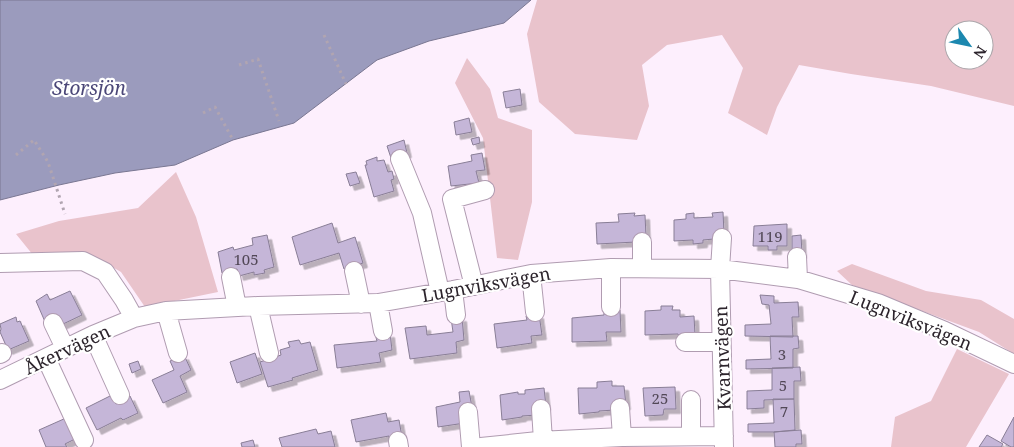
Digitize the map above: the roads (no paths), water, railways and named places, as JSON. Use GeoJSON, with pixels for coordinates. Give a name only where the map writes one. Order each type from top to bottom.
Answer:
{"type":"FeatureCollection","features":[{"type":"Feature","properties":{"kind":"street"},"geometry":{"type":"LineString","coordinates":[[400,159],[422,213],[446,291],[456,316]]}},
{"type":"Feature","properties":{"kind":"street"},"geometry":{"type":"LineString","coordinates":[[474,286],[452,200],[485,190]]}},
{"type":"Feature","properties":{"kind":"street","name":"Kvarnvägen"},"geometry":{"type":"LineString","coordinates":[[722,238],[720,268],[724,441]]}},
{"type":"Feature","properties":{"kind":"street"},"geometry":{"type":"LineString","coordinates":[[642,242],[642,268]]}},
{"type":"Feature","properties":{"kind":"street"},"geometry":{"type":"LineString","coordinates":[[797,257],[798,279]]}},
{"type":"Feature","properties":{"kind":"street"},"geometry":{"type":"LineString","coordinates":[[0,263],[83,261],[105,272],[134,318]]}},
{"type":"Feature","properties":{"kind":"street"},"geometry":{"type":"LineString","coordinates":[[611,268],[611,307]]}},
{"type":"Feature","properties":{"kind":"street","name":"Lugnviksvägen"},"geometry":{"type":"LineString","coordinates":[[134,318],[166,311],[370,303],[474,286],[531,274],[611,268],[720,268],[798,279],[878,303],[1014,364]]}},
{"type":"Feature","properties":{"kind":"street"},"geometry":{"type":"LineString","coordinates":[[354,271],[383,331]]}},
{"type":"Feature","properties":{"kind":"street"},"geometry":{"type":"LineString","coordinates":[[531,274],[535,312]]}},
{"type":"Feature","properties":{"kind":"street"},"geometry":{"type":"LineString","coordinates":[[231,277],[237,307]]}},
{"type":"Feature","properties":{"kind":"street"},"geometry":{"type":"LineString","coordinates":[[258,306],[269,353]]}},
{"type":"Feature","properties":{"kind":"street"},"geometry":{"type":"LineString","coordinates":[[166,311],[178,353]]}},
{"type":"Feature","properties":{"kind":"street","name":"Åkervägen"},"geometry":{"type":"LineString","coordinates":[[0,380],[93,335],[134,318]]}},
{"type":"Feature","properties":{"kind":"street"},"geometry":{"type":"LineString","coordinates":[[53,323],[65,348]]}},
{"type":"Feature","properties":{"kind":"street"},"geometry":{"type":"LineString","coordinates":[[93,335],[120,395]]}},
{"type":"Feature","properties":{"kind":"street"},"geometry":{"type":"LineString","coordinates":[[685,342],[721,342]]}},
{"type":"Feature","properties":{"kind":"street"},"geometry":{"type":"LineString","coordinates":[[46,358],[84,440]]}},
{"type":"Feature","properties":{"kind":"street"},"geometry":{"type":"LineString","coordinates":[[690,400],[691,436]]}},
{"type":"Feature","properties":{"kind":"street"},"geometry":{"type":"LineString","coordinates":[[620,408],[622,437]]}},
{"type":"Feature","properties":{"kind":"street"},"geometry":{"type":"LineString","coordinates":[[540,443],[541,409]]}},
{"type":"Feature","properties":{"kind":"street"},"geometry":{"type":"LineString","coordinates":[[468,412],[471,447]]}},
{"type":"Feature","properties":{"kind":"street"},"geometry":{"type":"LineString","coordinates":[[481,447],[622,437],[691,436],[724,441]]}},
{"type":"Feature","properties":{"kind":"water","name":"Storsjön"},"geometry":{"type":"Polygon","coordinates":[[[0,0],[531,0],[504,23],[429,41],[377,60],[294,123],[233,140],[175,165],[115,173],[0,200],[0,0]]]}}]}
